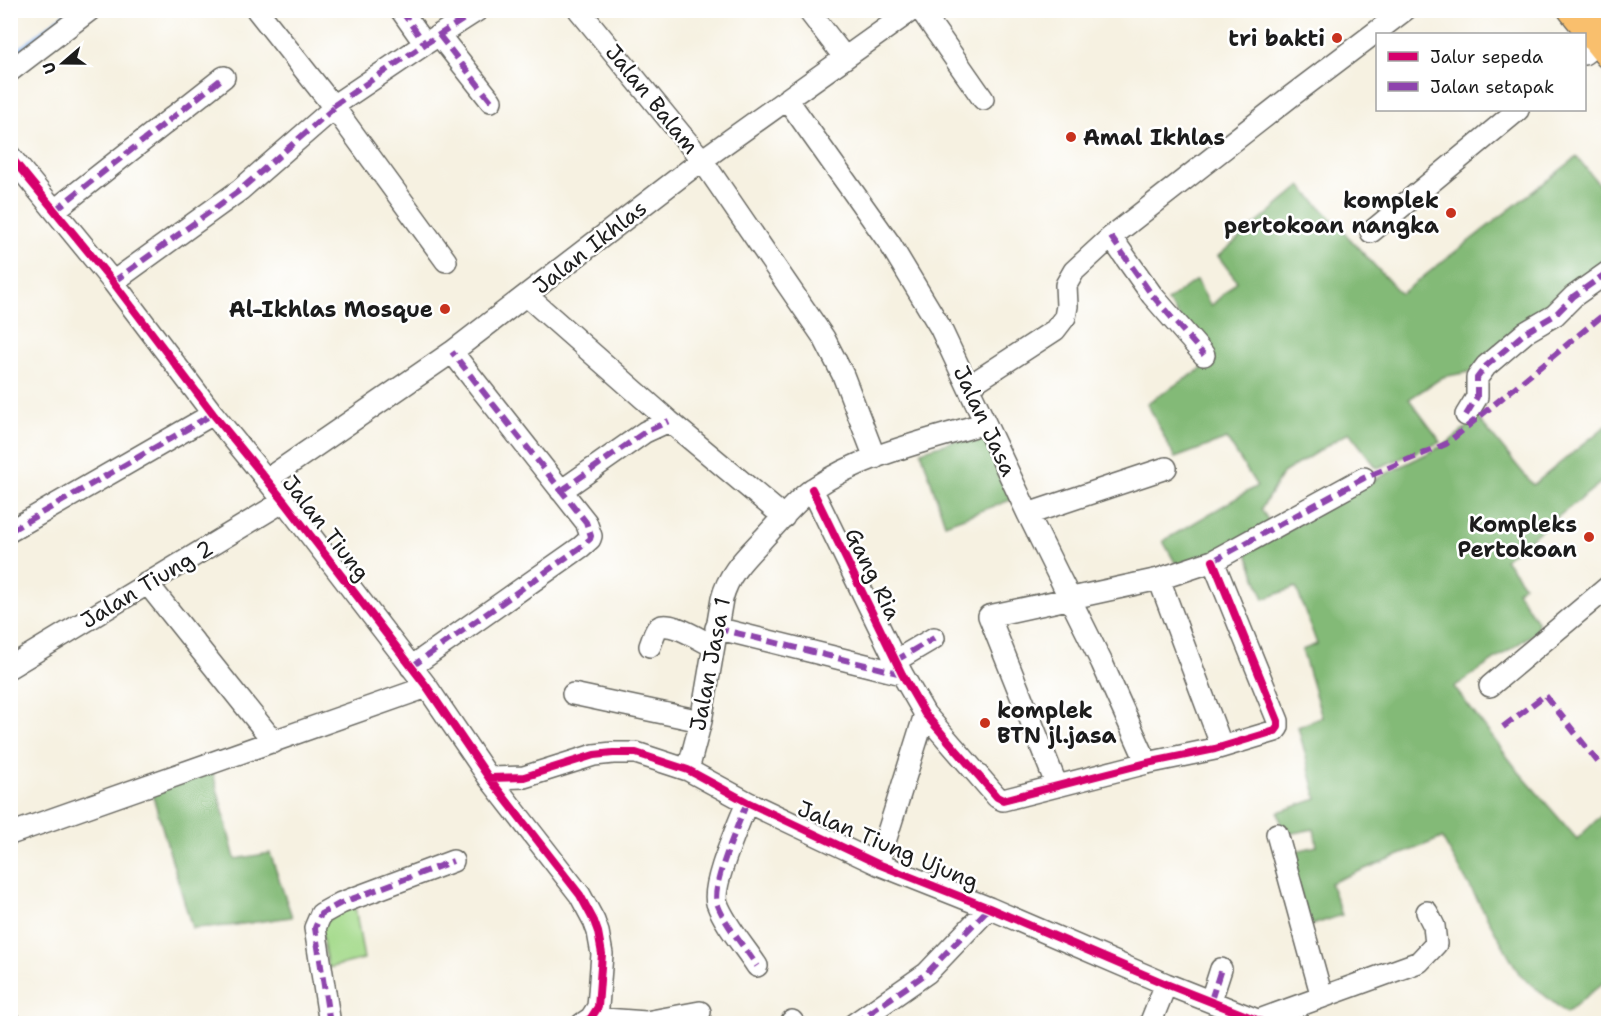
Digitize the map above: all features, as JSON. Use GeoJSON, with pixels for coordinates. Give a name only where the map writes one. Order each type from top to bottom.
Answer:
{"type":"FeatureCollection","features":[{"type":"Feature","properties":{"kind":"main road"},"geometry":{"type":"LineString","coordinates":[[1572,10],[1600,43]]}},
{"type":"Feature","properties":{"kind":"main road"},"geometry":{"type":"LineString","coordinates":[[1600,10],[1600,43]]}},
{"type":"Feature","properties":{"kind":"street"},"geometry":{"type":"LineString","coordinates":[[10,71],[90,10]]}},
{"type":"Feature","properties":{"kind":"street"},"geometry":{"type":"LineString","coordinates":[[256,10],[333,107],[446,261]]}},
{"type":"Feature","properties":{"kind":"street"},"geometry":{"type":"LineString","coordinates":[[401,10],[432,39],[490,101]]}},
{"type":"Feature","properties":{"kind":"street"},"geometry":{"type":"LineString","coordinates":[[113,282],[240,189],[333,107],[478,10]]}},
{"type":"Feature","properties":{"kind":"street","name":"Jalan Balam"},"geometry":{"type":"LineString","coordinates":[[579,10],[702,160],[824,338],[843,375],[875,458]]}},
{"type":"Feature","properties":{"kind":"street"},"geometry":{"type":"LineString","coordinates":[[808,10],[845,58]]}},
{"type":"Feature","properties":{"kind":"street","name":"Jalan Ikhlas"},"geometry":{"type":"LineString","coordinates":[[266,480],[452,352],[702,160],[912,10]]}},
{"type":"Feature","properties":{"kind":"street"},"geometry":{"type":"LineString","coordinates":[[921,10],[983,99]]}},
{"type":"Feature","properties":{"kind":"street"},"geometry":{"type":"LineString","coordinates":[[969,386],[1055,330],[1065,317],[1068,306],[1066,285],[1074,271],[1111,237],[1405,10]]}},
{"type":"Feature","properties":{"kind":"street"},"geometry":{"type":"LineString","coordinates":[[55,210],[224,77]]}},
{"type":"Feature","properties":{"kind":"street","name":"Jalan Jasa"},"geometry":{"type":"LineString","coordinates":[[787,99],[890,244],[940,327],[1028,514],[1102,663],[1147,763]]}},
{"type":"Feature","properties":{"kind":"street"},"geometry":{"type":"LineString","coordinates":[[1371,232],[1517,111]]}},
{"type":"Feature","properties":{"kind":"street","name":"Jalan Tiung"},"geometry":{"type":"LineString","coordinates":[[10,156],[113,282],[213,414],[284,501],[427,687],[489,778],[580,895],[598,932],[602,954],[598,1007],[586,1021]]}},
{"type":"Feature","properties":{"kind":"street"},"geometry":{"type":"LineString","coordinates":[[1111,237],[1152,295],[1204,355]]}},
{"type":"Feature","properties":{"kind":"street"},"geometry":{"type":"LineString","coordinates":[[1467,415],[1477,397],[1477,378],[1486,366],[1526,332],[1555,315],[1574,296],[1608,272]]}},
{"type":"Feature","properties":{"kind":"street"},"geometry":{"type":"LineString","coordinates":[[527,296],[669,421],[784,517]]}},
{"type":"Feature","properties":{"kind":"street"},"geometry":{"type":"LineString","coordinates":[[411,667],[590,539],[591,532],[586,522],[452,352]]}},
{"type":"Feature","properties":{"kind":"street"},"geometry":{"type":"LineString","coordinates":[[10,531],[213,414]]}},
{"type":"Feature","properties":{"kind":"street"},"geometry":{"type":"LineString","coordinates":[[561,490],[645,432],[669,421]]}},
{"type":"Feature","properties":{"kind":"street","name":"Jalan Jasa 1"},"geometry":{"type":"LineString","coordinates":[[688,770],[701,720],[726,585],[737,567],[812,489],[846,470],[875,458],[985,423]]}},
{"type":"Feature","properties":{"kind":"street"},"geometry":{"type":"LineString","coordinates":[[1028,514],[1166,468]]}},
{"type":"Feature","properties":{"kind":"street"},"geometry":{"type":"LineString","coordinates":[[1213,561],[1278,721],[1275,731],[1222,747],[1057,786],[989,616],[1159,579],[1213,561],[1364,478]]}},
{"type":"Feature","properties":{"kind":"street","name":"Gang Ria"},"geometry":{"type":"LineString","coordinates":[[812,489],[899,667],[925,714],[997,797],[1003,800],[1010,799],[1057,786]]}},
{"type":"Feature","properties":{"kind":"street","name":"Jalan Tiung 2"},"geometry":{"type":"LineString","coordinates":[[10,668],[284,501]]}},
{"type":"Feature","properties":{"kind":"street"},"geometry":{"type":"LineString","coordinates":[[1159,579],[1222,747]]}},
{"type":"Feature","properties":{"kind":"street"},"geometry":{"type":"LineString","coordinates":[[147,583],[274,742]]}},
{"type":"Feature","properties":{"kind":"street"},"geometry":{"type":"LineString","coordinates":[[1490,686],[1608,587]]}},
{"type":"Feature","properties":{"kind":"street"},"geometry":{"type":"LineString","coordinates":[[650,646],[657,628],[663,624],[715,637],[899,667],[934,638]]}},
{"type":"Feature","properties":{"kind":"street"},"geometry":{"type":"LineString","coordinates":[[10,834],[427,687]]}},
{"type":"Feature","properties":{"kind":"street"},"geometry":{"type":"LineString","coordinates":[[573,694],[701,720]]}},
{"type":"Feature","properties":{"kind":"street"},"geometry":{"type":"LineString","coordinates":[[878,864],[925,714]]}},
{"type":"Feature","properties":{"kind":"street","name":"Jalan Tiung Ujung"},"geometry":{"type":"LineString","coordinates":[[489,778],[524,777],[594,755],[636,753],[688,770],[747,802],[878,864],[1263,1022]]}},
{"type":"Feature","properties":{"kind":"street"},"geometry":{"type":"LineString","coordinates":[[747,802],[717,884],[717,902],[757,966]]}},
{"type":"Feature","properties":{"kind":"street"},"geometry":{"type":"LineString","coordinates":[[1277,834],[1322,997]]}},
{"type":"Feature","properties":{"kind":"street"},"geometry":{"type":"LineString","coordinates":[[330,1023],[315,928],[321,914],[340,903],[453,861]]}},
{"type":"Feature","properties":{"kind":"street"},"geometry":{"type":"LineString","coordinates":[[854,1023],[927,973],[989,908]]}},
{"type":"Feature","properties":{"kind":"street"},"geometry":{"type":"LineString","coordinates":[[1263,1022],[1322,997],[1419,962],[1431,952],[1436,944],[1434,926],[1427,912]]}},
{"type":"Feature","properties":{"kind":"street"},"geometry":{"type":"LineString","coordinates":[[1211,1000],[1221,969]]}},
{"type":"Feature","properties":{"kind":"street"},"geometry":{"type":"LineString","coordinates":[[1150,1023],[1166,984]]}},
{"type":"Feature","properties":{"kind":"street"},"geometry":{"type":"LineString","coordinates":[[586,1021],[646,1022],[699,1012]]}},
{"type":"Feature","properties":{"kind":"green space"},"geometry":{"type":"Polygon","coordinates":[[[1577,157],[1608,196],[1608,267],[1474,371],[1443,377],[1409,399],[1441,442],[1377,468],[1349,432],[1283,473],[1261,509],[1270,523],[1216,553],[1177,566],[1163,541],[1257,486],[1227,439],[1175,458],[1147,403],[1214,361],[1167,301],[1196,280],[1211,306],[1237,281],[1218,256],[1301,186],[1401,294],[1577,157]]]}},
{"type":"Feature","properties":{"kind":"green space"},"geometry":{"type":"Polygon","coordinates":[[[1478,418],[1533,485],[1608,424],[1608,477],[1505,559],[1524,585],[1517,591],[1538,623],[1536,632],[1454,687],[1519,772],[1577,839],[1608,809],[1608,979],[1566,1013],[1520,975],[1442,838],[1330,883],[1342,915],[1309,926],[1288,853],[1317,846],[1314,829],[1284,835],[1278,812],[1317,799],[1298,727],[1322,717],[1302,650],[1317,644],[1296,587],[1264,599],[1247,553],[1372,481],[1446,444],[1478,418]]]}},
{"type":"Feature","properties":{"kind":"green space"},"geometry":{"type":"Polygon","coordinates":[[[977,434],[985,437],[1016,498],[945,524],[921,451],[977,434]]]}},
{"type":"Feature","properties":{"kind":"green space"},"geometry":{"type":"Polygon","coordinates":[[[212,769],[235,859],[270,853],[292,917],[228,926],[192,928],[152,793],[212,769]]]}},
{"type":"Feature","properties":{"kind":"green space"},"geometry":{"type":"Polygon","coordinates":[[[354,901],[364,959],[328,968],[320,926],[354,901]]]}},
{"type":"Feature","properties":{"kind":"waterway"},"geometry":{"type":"LineString","coordinates":[[10,57],[71,10]]}},
{"type":"Feature","properties":{"kind":"marked path"},"geometry":{"type":"LineString","coordinates":[[401,10],[425,44]]}},
{"type":"Feature","properties":{"kind":"marked path"},"geometry":{"type":"LineString","coordinates":[[333,106],[478,10]]}},
{"type":"Feature","properties":{"kind":"marked path"},"geometry":{"type":"LineString","coordinates":[[439,35],[491,101]]}},
{"type":"Feature","properties":{"kind":"marked path"},"geometry":{"type":"LineString","coordinates":[[55,210],[224,77]]}},
{"type":"Feature","properties":{"kind":"marked path"},"geometry":{"type":"LineString","coordinates":[[113,282],[240,190],[334,108]]}},
{"type":"Feature","properties":{"kind":"marked path"},"geometry":{"type":"LineString","coordinates":[[1111,237],[1152,295],[1204,355]]}},
{"type":"Feature","properties":{"kind":"marked path"},"geometry":{"type":"LineString","coordinates":[[1466,415],[1477,397],[1477,378],[1486,366],[1526,332],[1555,315],[1574,296],[1608,272]]}},
{"type":"Feature","properties":{"kind":"marked path"},"geometry":{"type":"LineString","coordinates":[[1213,561],[1364,478],[1446,444],[1608,311]]}},
{"type":"Feature","properties":{"kind":"marked path"},"geometry":{"type":"LineString","coordinates":[[411,667],[581,547],[591,536],[586,522],[452,352]]}},
{"type":"Feature","properties":{"kind":"marked path"},"geometry":{"type":"LineString","coordinates":[[10,531],[213,414]]}},
{"type":"Feature","properties":{"kind":"marked path"},"geometry":{"type":"LineString","coordinates":[[561,491],[645,432],[669,421]]}},
{"type":"Feature","properties":{"kind":"marked path"},"geometry":{"type":"LineString","coordinates":[[716,628],[902,674]]}},
{"type":"Feature","properties":{"kind":"marked path"},"geometry":{"type":"LineString","coordinates":[[895,661],[934,638]]}},
{"type":"Feature","properties":{"kind":"marked path"},"geometry":{"type":"LineString","coordinates":[[1503,727],[1545,695],[1598,762]]}},
{"type":"Feature","properties":{"kind":"marked path"},"geometry":{"type":"LineString","coordinates":[[747,802],[722,868],[716,894],[717,903],[725,919],[757,966]]}},
{"type":"Feature","properties":{"kind":"marked path"},"geometry":{"type":"LineString","coordinates":[[330,1024],[315,928],[321,914],[341,903],[453,861]]}},
{"type":"Feature","properties":{"kind":"marked path"},"geometry":{"type":"LineString","coordinates":[[854,1024],[927,973],[989,908]]}},
{"type":"Feature","properties":{"kind":"marked path"},"geometry":{"type":"LineString","coordinates":[[1211,1000],[1221,969]]}},
{"type":"Feature","properties":{"kind":"cycle path"},"geometry":{"type":"LineString","coordinates":[[10,156],[113,282],[213,414],[284,501],[427,687],[489,778],[580,895],[594,921],[602,954],[598,1007],[591,1018],[582,1024]]}},
{"type":"Feature","properties":{"kind":"cycle path"},"geometry":{"type":"LineString","coordinates":[[812,489],[902,674],[925,714],[997,797],[1003,800],[1147,763],[1215,749],[1275,731],[1278,721],[1213,561]]}},
{"type":"Feature","properties":{"kind":"cycle path"},"geometry":{"type":"LineString","coordinates":[[489,778],[524,777],[594,755],[636,753],[688,770],[747,802],[878,864],[1267,1024]]}},
{"type":"Feature","properties":{"kind":"place","name":"tri bakti"},"geometry":{"type":"Point","coordinates":[1337,38]}},
{"type":"Feature","properties":{"kind":"place","name":"Amal Ikhlas"},"geometry":{"type":"Point","coordinates":[1071,137]}},
{"type":"Feature","properties":{"kind":"place","name":"komplek pertokoan nangka"},"geometry":{"type":"Point","coordinates":[1451,213]}},
{"type":"Feature","properties":{"kind":"place","name":"Al-Ikhlas Mosque"},"geometry":{"type":"Point","coordinates":[445,309]}},
{"type":"Feature","properties":{"kind":"place","name":"Kompleks Pertokoan"},"geometry":{"type":"Point","coordinates":[1589,537]}},
{"type":"Feature","properties":{"kind":"place","name":"komplek BTN jl.jasa"},"geometry":{"type":"Point","coordinates":[985,723]}}]}
